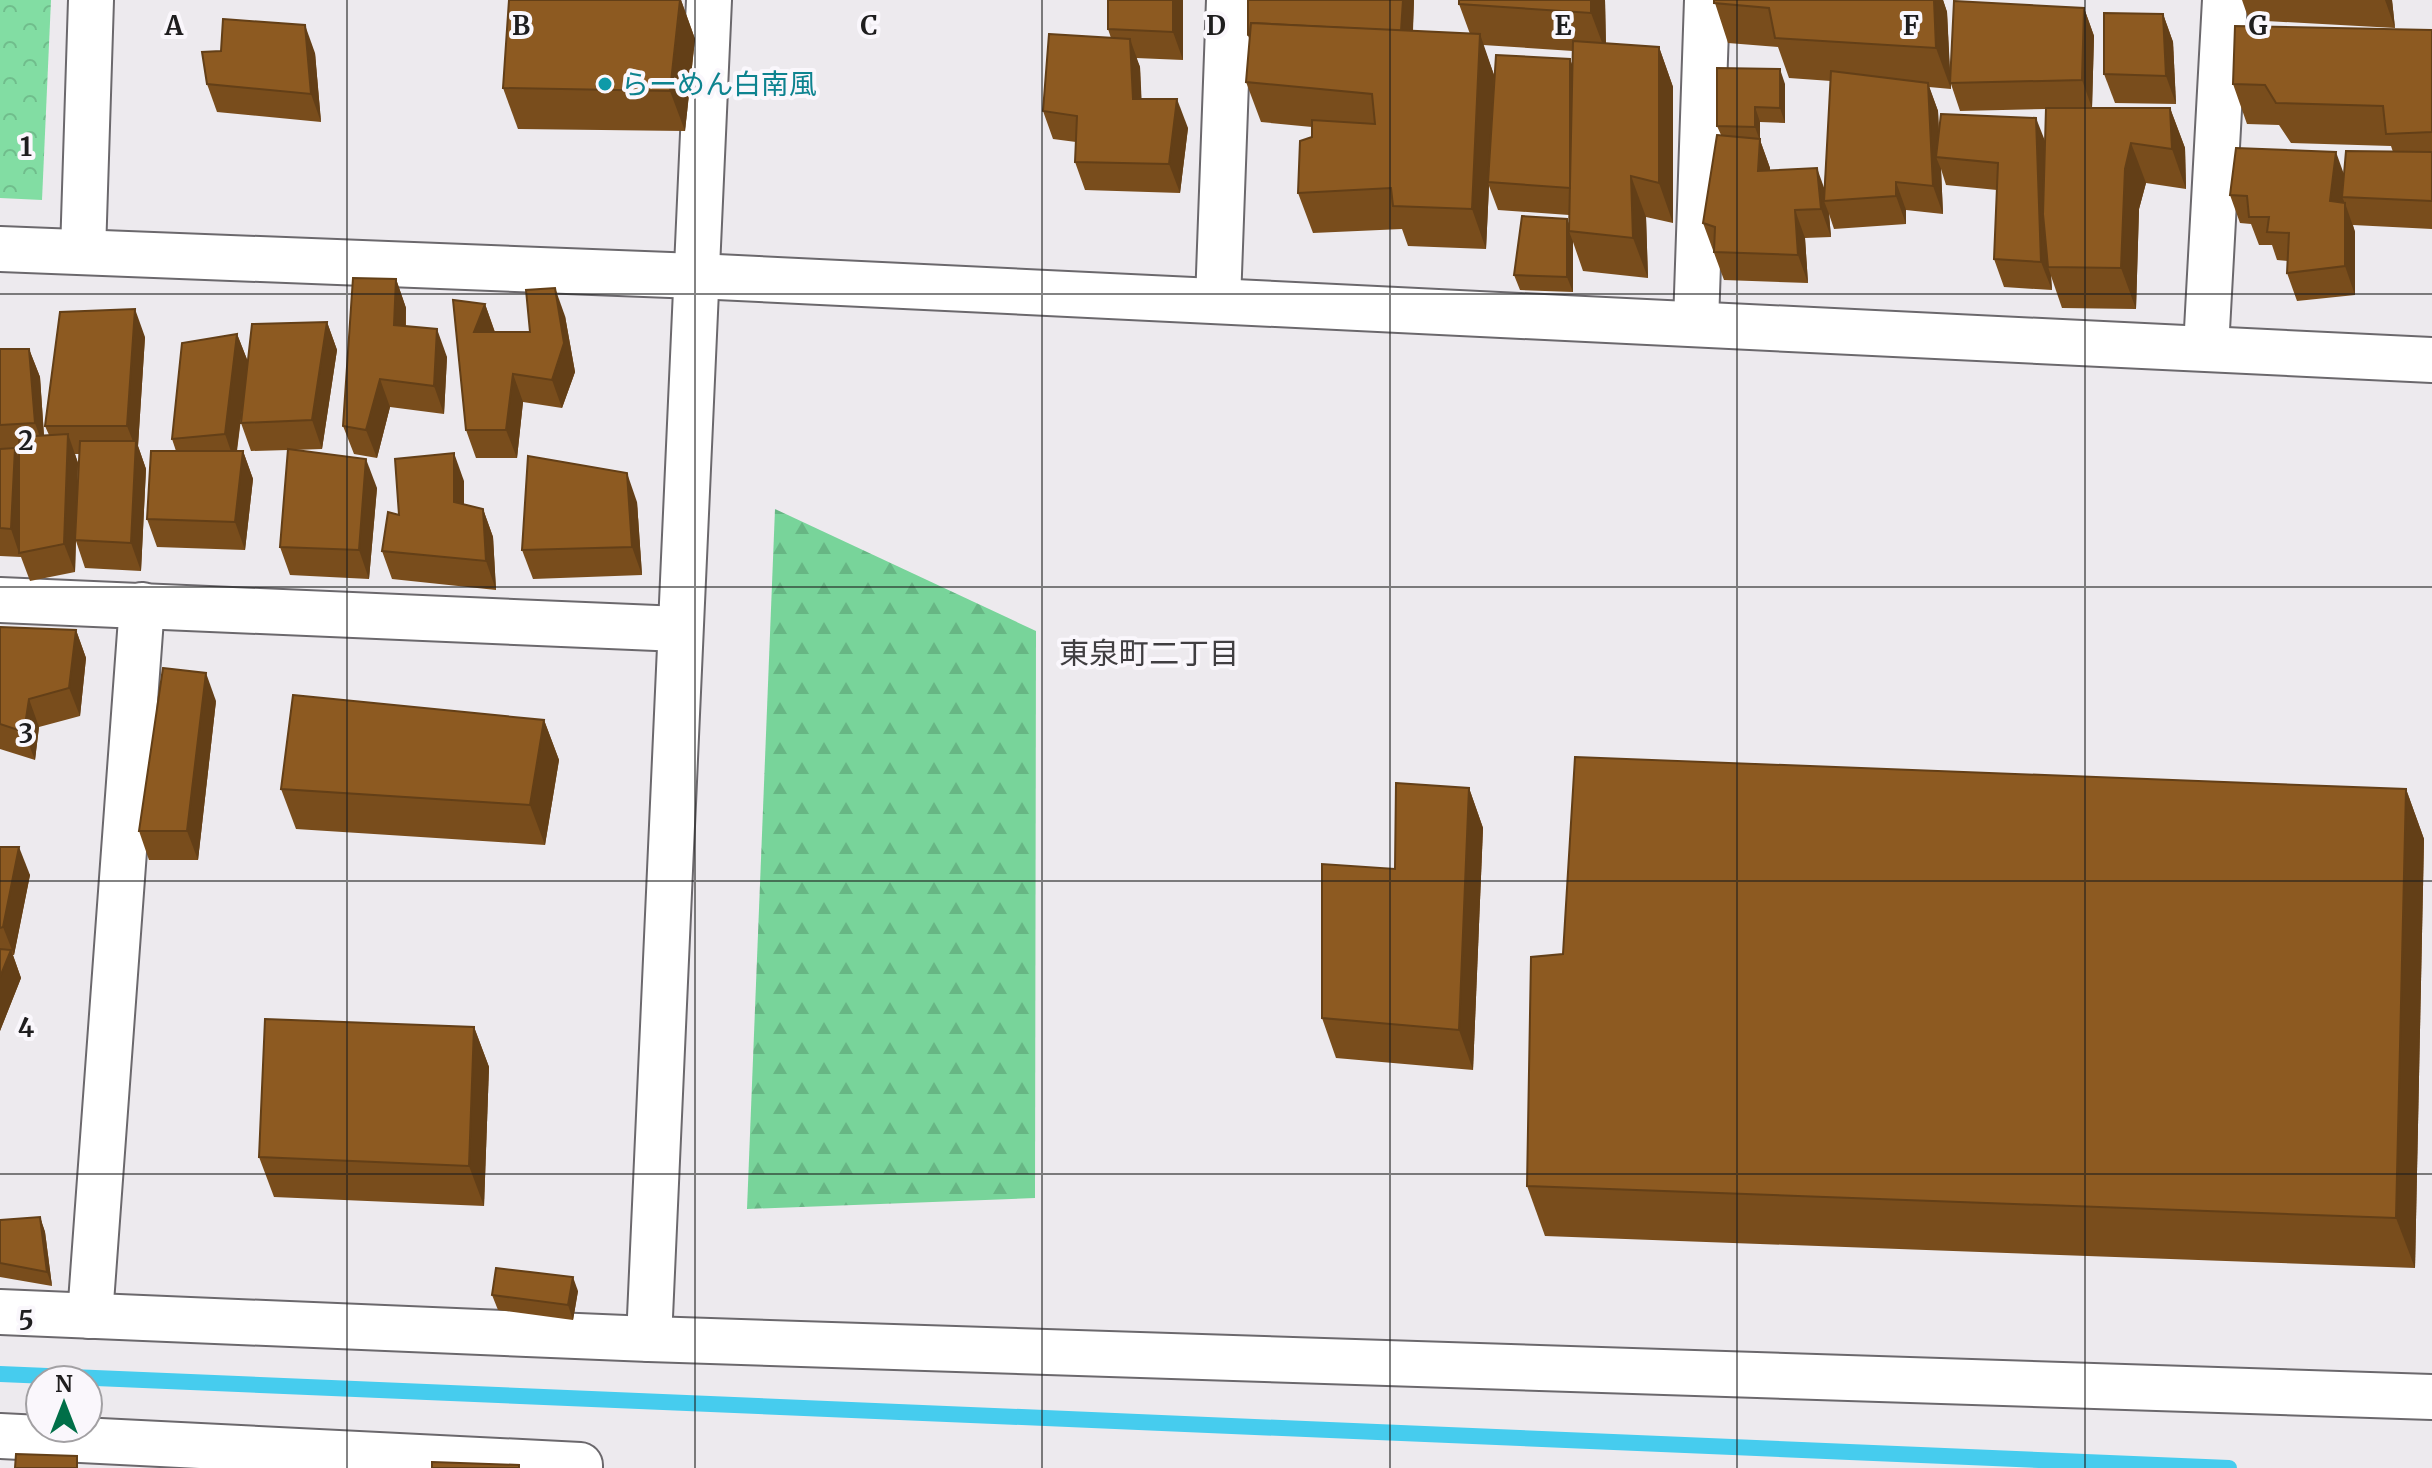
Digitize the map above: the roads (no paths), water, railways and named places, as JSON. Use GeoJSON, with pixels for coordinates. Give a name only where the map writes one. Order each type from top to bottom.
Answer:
{"type":"FeatureCollection","features":[{"type":"Feature","properties":{"kind":"street"},"geometry":{"type":"LineString","coordinates":[[83,252],[91,0]]}},
{"type":"Feature","properties":{"kind":"street"},"geometry":{"type":"LineString","coordinates":[[649,1339],[709,0]]}},
{"type":"Feature","properties":{"kind":"street"},"geometry":{"type":"LineString","coordinates":[[1218,301],[1229,0]]}},
{"type":"Feature","properties":{"kind":"street"},"geometry":{"type":"LineString","coordinates":[[1696,323],[1707,0]]}},
{"type":"Feature","properties":{"kind":"street"},"geometry":{"type":"LineString","coordinates":[[2206,348],[2225,0]]}},
{"type":"Feature","properties":{"kind":"street"},"geometry":{"type":"LineString","coordinates":[[0,249],[696,276],[2432,360]]}},
{"type":"Feature","properties":{"kind":"street"},"geometry":{"type":"LineString","coordinates":[[0,600],[680,629]]}},
{"type":"Feature","properties":{"kind":"street"},"geometry":{"type":"LineString","coordinates":[[90,1316],[142,605]]}},
{"type":"Feature","properties":{"kind":"street"},"geometry":{"type":"LineString","coordinates":[[0,1312],[649,1339],[2432,1397]]}},
{"type":"Feature","properties":{"kind":"street"},"geometry":{"type":"LineString","coordinates":[[0,1436],[580,1465],[580,1468]]}},
{"type":"Feature","properties":{"kind":"waterway"},"geometry":{"type":"LineString","coordinates":[[0,1374],[2229,1468]]}},
{"type":"Feature","properties":{"kind":"place","name":"らーめん白南風"},"geometry":{"type":"Point","coordinates":[605,84]}},
{"type":"Feature","properties":{"kind":"district","name":"東泉町二丁目"},"geometry":{"type":"Point","coordinates":[1149,654]}}]}
